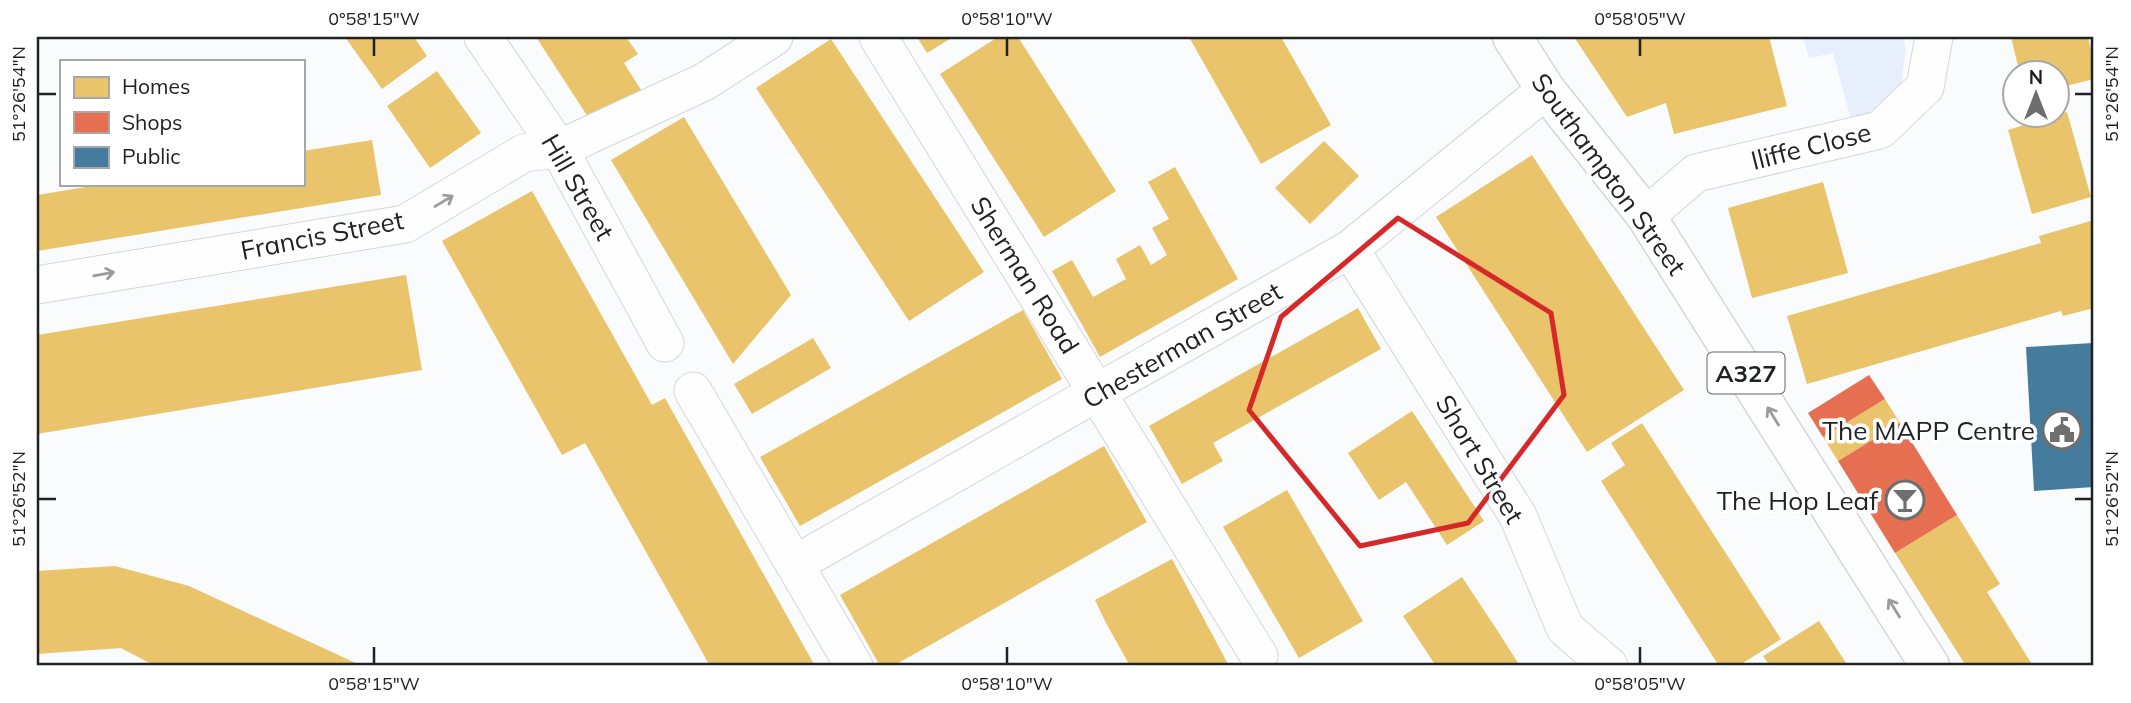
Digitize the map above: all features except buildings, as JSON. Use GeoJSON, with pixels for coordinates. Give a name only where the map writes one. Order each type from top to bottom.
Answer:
{"type":"FeatureCollection","features":[{"type":"Feature","properties":{"kind":"main road","name":"Southampton Street"},"geometry":{"type":"LineString","coordinates":[[1512,37],[1546,90],[1646,216],[1930,666]]}},
{"type":"Feature","properties":{"kind":"street","name":"Hill Street"},"geometry":{"type":"LineString","coordinates":[[483,37],[559,149],[665,343]]}},
{"type":"Feature","properties":{"kind":"street","name":"Francis Street"},"geometry":{"type":"LineString","coordinates":[[37,285],[405,224],[524,153],[559,149],[704,82],[774,37]]}},
{"type":"Feature","properties":{"kind":"street","name":"Sherman Road"},"geometry":{"type":"LineString","coordinates":[[877,37],[1259,656]]}},
{"type":"Feature","properties":{"kind":"street","name":"Iliffe Close"},"geometry":{"type":"LineString","coordinates":[[1646,216],[1696,173],[1880,130],[1925,87],[1934,37]]}},
{"type":"Feature","properties":{"kind":"street","name":"Chesterman Street"},"geometry":{"type":"LineString","coordinates":[[795,564],[1350,249],[1546,90]]}},
{"type":"Feature","properties":{"kind":"street","name":"Short Street"},"geometry":{"type":"LineString","coordinates":[[1350,249],[1518,516],[1565,628],[1609,666]]}},
{"type":"Feature","properties":{"kind":"street"},"geometry":{"type":"LineString","coordinates":[[692,391],[854,666]]}},
{"type":"Feature","properties":{"kind":"highlighted area"},"geometry":{"type":"Polygon","coordinates":[[[1398,218],[1551,313],[1564,395],[1468,523],[1360,546],[1249,410],[1281,317],[1398,218]]]}},
{"type":"Feature","properties":{"kind":"shaded area"},"geometry":{"type":"Polygon","coordinates":[[[1803,37],[1903,37],[1906,51],[1900,91],[1854,131],[1833,53],[1809,58],[1803,37]]]}},
{"type":"Feature","properties":{"kind":"place","name":"The MAPP Centre"},"geometry":{"type":"Point","coordinates":[2062,430]}},
{"type":"Feature","properties":{"kind":"place","name":"The Hop Leaf"},"geometry":{"type":"Point","coordinates":[1905,500]}}]}
